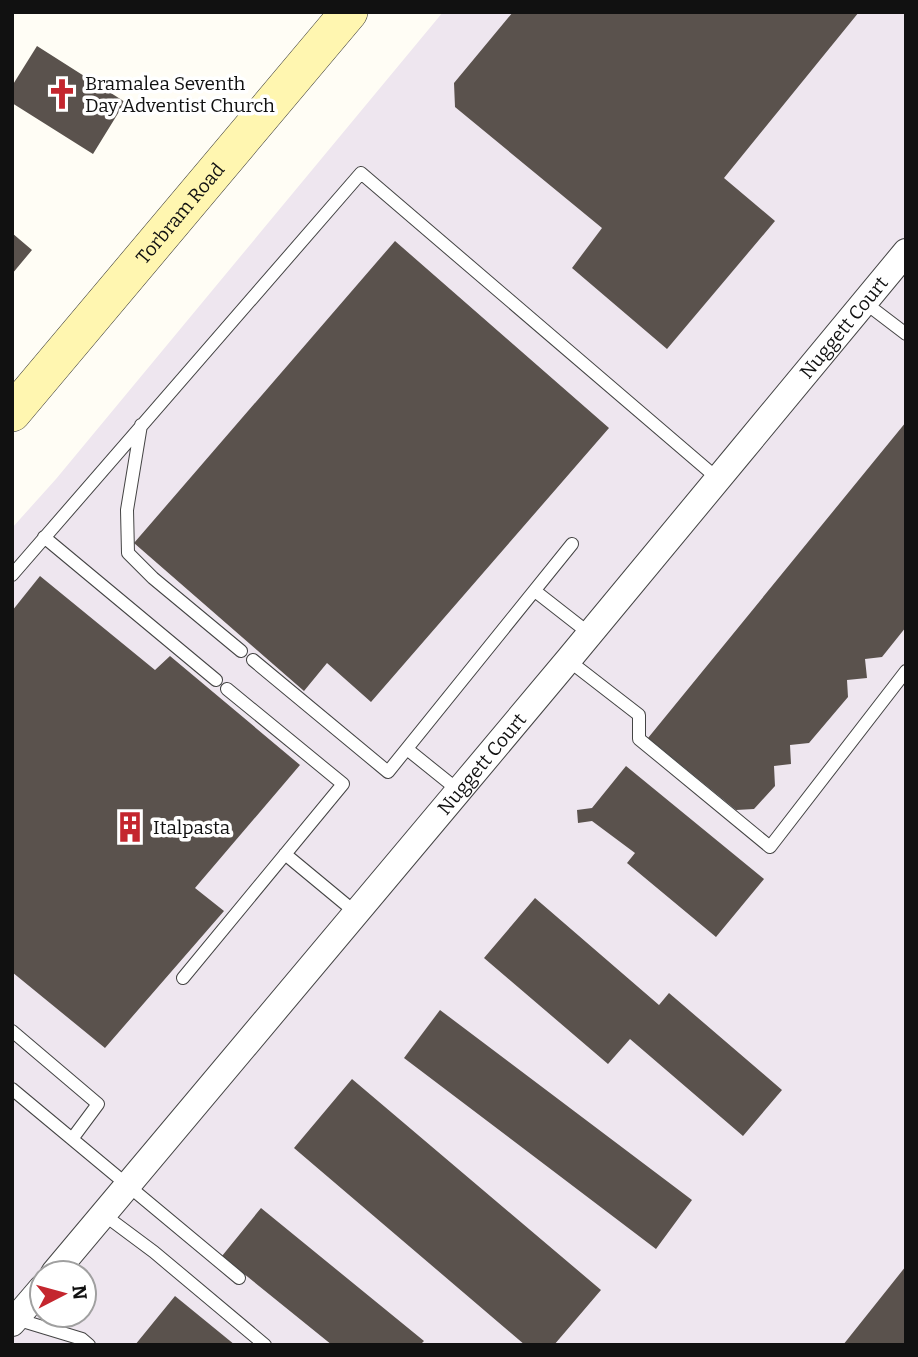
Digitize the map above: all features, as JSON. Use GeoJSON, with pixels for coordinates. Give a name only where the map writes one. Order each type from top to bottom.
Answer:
{"type":"FeatureCollection","features":[{"type":"Feature","properties":{"kind":"main road","name":"Torbram Road"},"geometry":{"type":"LineString","coordinates":[[12,413],[349,12]]}},
{"type":"Feature","properties":{"kind":"street","name":"Nuggett Court"},"geometry":{"type":"LineString","coordinates":[[66,1259],[590,634],[906,252]]}},
{"type":"Feature","properties":{"kind":"street"},"geometry":{"type":"LineString","coordinates":[[14,1321],[28,1304]]}},
{"type":"Feature","properties":{"kind":"lane"},"geometry":{"type":"LineString","coordinates":[[12,575],[361,173],[717,478]]}},
{"type":"Feature","properties":{"kind":"lane"},"geometry":{"type":"LineString","coordinates":[[864,302],[906,334]]}},
{"type":"Feature","properties":{"kind":"lane"},"geometry":{"type":"LineString","coordinates":[[141,425],[127,510],[128,552],[153,578],[241,650]]}},
{"type":"Feature","properties":{"kind":"lane"},"geometry":{"type":"LineString","coordinates":[[44,537],[216,680]]}},
{"type":"Feature","properties":{"kind":"lane"},"geometry":{"type":"LineString","coordinates":[[253,660],[388,772],[572,544]]}},
{"type":"Feature","properties":{"kind":"lane"},"geometry":{"type":"LineString","coordinates":[[535,591],[590,634]]}},
{"type":"Feature","properties":{"kind":"lane"},"geometry":{"type":"LineString","coordinates":[[568,660],[639,715],[639,739],[770,847],[906,671]]}},
{"type":"Feature","properties":{"kind":"lane"},"geometry":{"type":"LineString","coordinates":[[184,978],[343,784],[227,689]]}},
{"type":"Feature","properties":{"kind":"lane"},"geometry":{"type":"LineString","coordinates":[[407,748],[458,790]]}},
{"type":"Feature","properties":{"kind":"lane"},"geometry":{"type":"LineString","coordinates":[[285,854],[355,912]]}},
{"type":"Feature","properties":{"kind":"lane"},"geometry":{"type":"LineString","coordinates":[[12,1031],[98,1104],[72,1139]]}},
{"type":"Feature","properties":{"kind":"lane"},"geometry":{"type":"LineString","coordinates":[[12,1089],[239,1278]]}},
{"type":"Feature","properties":{"kind":"lane"},"geometry":{"type":"LineString","coordinates":[[103,1214],[154,1252],[265,1345]]}},
{"type":"Feature","properties":{"kind":"lane"},"geometry":{"type":"LineString","coordinates":[[14,1321],[82,1339],[89,1345]]}},
{"type":"Feature","properties":{"kind":"shaded area"},"geometry":{"type":"Polygon","coordinates":[[[443,12],[906,12],[906,1345],[12,1345],[12,528],[56,479],[443,12]]]}},
{"type":"Feature","properties":{"kind":"building"},"geometry":{"type":"Polygon","coordinates":[[[513,12],[859,12],[724,178],[775,221],[667,349],[572,268],[602,228],[455,107],[454,83],[513,12]]]}},
{"type":"Feature","properties":{"kind":"building","name":"Bramalea Seventh Day Adventist Church"},"geometry":{"type":"Polygon","coordinates":[[[37,46],[125,102],[93,154],[12,103],[12,86],[37,46]]]}},
{"type":"Feature","properties":{"kind":"building"},"geometry":{"type":"Polygon","coordinates":[[[12,233],[32,250],[12,274],[12,233]]]}},
{"type":"Feature","properties":{"kind":"building"},"geometry":{"type":"Polygon","coordinates":[[[395,241],[609,428],[371,702],[327,663],[304,691],[134,543],[395,241]]]}},
{"type":"Feature","properties":{"kind":"building"},"geometry":{"type":"Polygon","coordinates":[[[906,422],[906,627],[882,657],[865,659],[867,678],[847,680],[848,697],[809,743],[790,745],[791,764],[774,766],[775,786],[754,809],[736,810],[648,738],[906,422]]]}},
{"type":"Feature","properties":{"kind":"building","name":"Italpasta"},"geometry":{"type":"Polygon","coordinates":[[[40,576],[155,670],[170,656],[300,765],[195,888],[224,911],[105,1048],[12,972],[12,611],[40,576]]]}},
{"type":"Feature","properties":{"kind":"building"},"geometry":{"type":"Polygon","coordinates":[[[626,766],[764,879],[716,937],[627,863],[635,853],[592,821],[578,823],[577,810],[592,808],[626,766]]]}},
{"type":"Feature","properties":{"kind":"building"},"geometry":{"type":"Polygon","coordinates":[[[535,898],[659,1005],[669,993],[782,1090],[743,1136],[630,1039],[608,1064],[484,958],[535,898]]]}},
{"type":"Feature","properties":{"kind":"building"},"geometry":{"type":"Polygon","coordinates":[[[440,1010],[692,1200],[656,1249],[404,1058],[440,1010]]]}},
{"type":"Feature","properties":{"kind":"building"},"geometry":{"type":"Polygon","coordinates":[[[352,1079],[601,1290],[554,1345],[525,1345],[294,1148],[352,1079]]]}},
{"type":"Feature","properties":{"kind":"building"},"geometry":{"type":"Polygon","coordinates":[[[261,1208],[424,1341],[420,1345],[332,1345],[222,1256],[261,1208]]]}},
{"type":"Feature","properties":{"kind":"building"},"geometry":{"type":"Polygon","coordinates":[[[906,1266],[906,1345],[843,1345],[906,1266]]]}},
{"type":"Feature","properties":{"kind":"building"},"geometry":{"type":"Polygon","coordinates":[[[175,1296],[235,1345],[135,1345],[175,1296]]]}},
{"type":"Feature","properties":{"kind":"place","name":"Bramalea Seventh Day Adventist Church"},"geometry":{"type":"Point","coordinates":[62,94]}},
{"type":"Feature","properties":{"kind":"place","name":"Italpasta"},"geometry":{"type":"Point","coordinates":[130,827]}}]}
